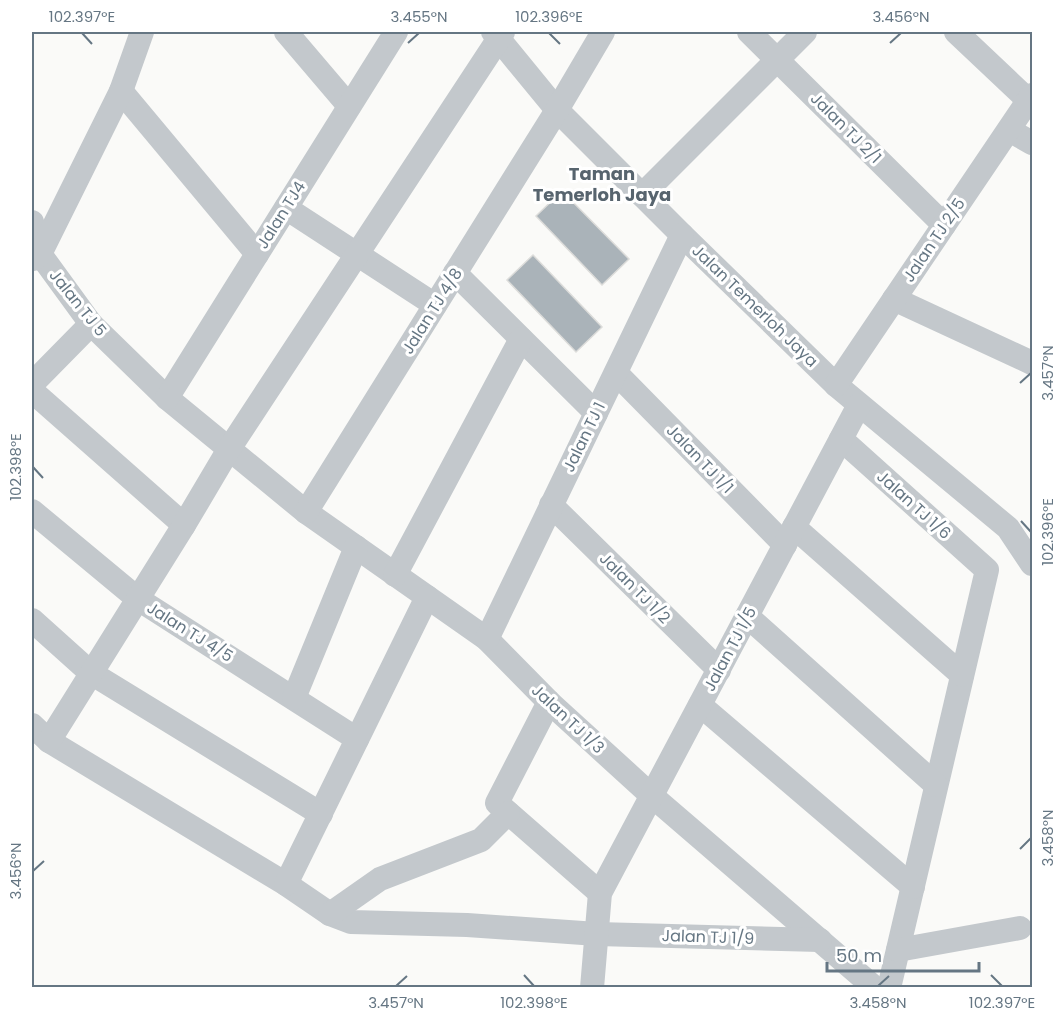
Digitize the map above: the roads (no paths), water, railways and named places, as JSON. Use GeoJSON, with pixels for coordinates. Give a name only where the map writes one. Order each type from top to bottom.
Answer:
{"type":"FeatureCollection","features":[{"type":"Feature","properties":{"kind":"street"},"geometry":{"type":"LineString","coordinates":[[36,258],[121,91],[142,32]]}},
{"type":"Feature","properties":{"kind":"street"},"geometry":{"type":"LineString","coordinates":[[286,32],[349,106]]}},
{"type":"Feature","properties":{"kind":"street","name":"Jalan TJ4"},"geometry":{"type":"LineString","coordinates":[[167,398],[394,32]]}},
{"type":"Feature","properties":{"kind":"street","name":"Jalan TJ 4/8"},"geometry":{"type":"LineString","coordinates":[[306,512],[557,110],[603,32]]}},
{"type":"Feature","properties":{"kind":"street","name":"Jalan TJ 2/1"},"geometry":{"type":"LineString","coordinates":[[748,32],[944,225]]}},
{"type":"Feature","properties":{"kind":"street"},"geometry":{"type":"LineString","coordinates":[[642,195],[805,32]]}},
{"type":"Feature","properties":{"kind":"street"},"geometry":{"type":"LineString","coordinates":[[956,32],[1030,98]]}},
{"type":"Feature","properties":{"kind":"street"},"geometry":{"type":"LineString","coordinates":[[40,733],[91,673],[230,449],[498,34]]}},
{"type":"Feature","properties":{"kind":"street","name":"Jalan Temerloh Jaya"},"geometry":{"type":"LineString","coordinates":[[498,34],[557,110],[682,235],[836,385],[1008,528],[1032,564]]}},
{"type":"Feature","properties":{"kind":"street"},"geometry":{"type":"LineString","coordinates":[[121,91],[257,255]]}},
{"type":"Feature","properties":{"kind":"street","name":"Jalan TJ 2/5"},"geometry":{"type":"LineString","coordinates":[[836,385],[1030,98]]}},
{"type":"Feature","properties":{"kind":"street"},"geometry":{"type":"LineString","coordinates":[[1009,130],[1032,143]]}},
{"type":"Feature","properties":{"kind":"street"},"geometry":{"type":"LineString","coordinates":[[286,208],[435,305]]}},
{"type":"Feature","properties":{"kind":"street","name":"Jalan TJ 5"},"geometry":{"type":"LineString","coordinates":[[32,222],[36,258],[91,324],[167,398],[306,512]]}},
{"type":"Feature","properties":{"kind":"street","name":"Jalan TJ 1"},"geometry":{"type":"LineString","coordinates":[[487,639],[682,235]]}},
{"type":"Feature","properties":{"kind":"street"},"geometry":{"type":"LineString","coordinates":[[455,273],[596,413]]}},
{"type":"Feature","properties":{"kind":"street"},"geometry":{"type":"LineString","coordinates":[[894,299],[1032,363]]}},
{"type":"Feature","properties":{"kind":"street"},"geometry":{"type":"LineString","coordinates":[[32,384],[91,324]]}},
{"type":"Feature","properties":{"kind":"street"},"geometry":{"type":"LineString","coordinates":[[395,575],[521,339]]}},
{"type":"Feature","properties":{"kind":"street","name":"Jalan TJ 1/1"},"geometry":{"type":"LineString","coordinates":[[616,373],[790,536],[962,675]]}},
{"type":"Feature","properties":{"kind":"street"},"geometry":{"type":"LineString","coordinates":[[32,391],[184,525]]}},
{"type":"Feature","properties":{"kind":"street","name":"Jalan TJ 1/5"},"geometry":{"type":"LineString","coordinates":[[600,893],[860,405]]}},
{"type":"Feature","properties":{"kind":"street","name":"Jalan TJ 1/6"},"geometry":{"type":"LineString","coordinates":[[841,439],[987,570],[962,675]]}},
{"type":"Feature","properties":{"kind":"street","name":"Jalan TJ 1/2"},"geometry":{"type":"LineString","coordinates":[[551,505],[719,670]]}},
{"type":"Feature","properties":{"kind":"street","name":"Jalan TJ 4/5"},"geometry":{"type":"LineString","coordinates":[[32,511],[138,599],[357,739]]}},
{"type":"Feature","properties":{"kind":"street","name":"Jalan TJ 1/3"},"geometry":{"type":"LineString","coordinates":[[306,512],[487,639],[549,702],[652,796],[875,987]]}},
{"type":"Feature","properties":{"kind":"street"},"geometry":{"type":"LineString","coordinates":[[294,698],[356,546]]}},
{"type":"Feature","properties":{"kind":"street"},"geometry":{"type":"LineString","coordinates":[[286,884],[427,597]]}},
{"type":"Feature","properties":{"kind":"street"},"geometry":{"type":"LineString","coordinates":[[747,616],[936,784]]}},
{"type":"Feature","properties":{"kind":"street"},"geometry":{"type":"LineString","coordinates":[[32,620],[91,673],[321,814]]}},
{"type":"Feature","properties":{"kind":"street"},"geometry":{"type":"LineString","coordinates":[[889,987],[962,675]]}},
{"type":"Feature","properties":{"kind":"street"},"geometry":{"type":"LineString","coordinates":[[549,702],[497,803],[600,893],[592,987]]}},
{"type":"Feature","properties":{"kind":"street"},"geometry":{"type":"LineString","coordinates":[[700,705],[913,886]]}},
{"type":"Feature","properties":{"kind":"street","name":"Jalan TJ 1/9"},"geometry":{"type":"LineString","coordinates":[[40,733],[286,884],[330,914],[351,922],[467,925],[597,934],[820,940]]}},
{"type":"Feature","properties":{"kind":"street"},"geometry":{"type":"LineString","coordinates":[[330,914],[380,879],[481,840],[508,813]]}},
{"type":"Feature","properties":{"kind":"street"},"geometry":{"type":"LineString","coordinates":[[898,950],[1020,928]]}},
{"type":"Feature","properties":{"kind":"district","name":"Taman Temerloh Jaya"},"geometry":{"type":"Point","coordinates":[602,183]}}]}
